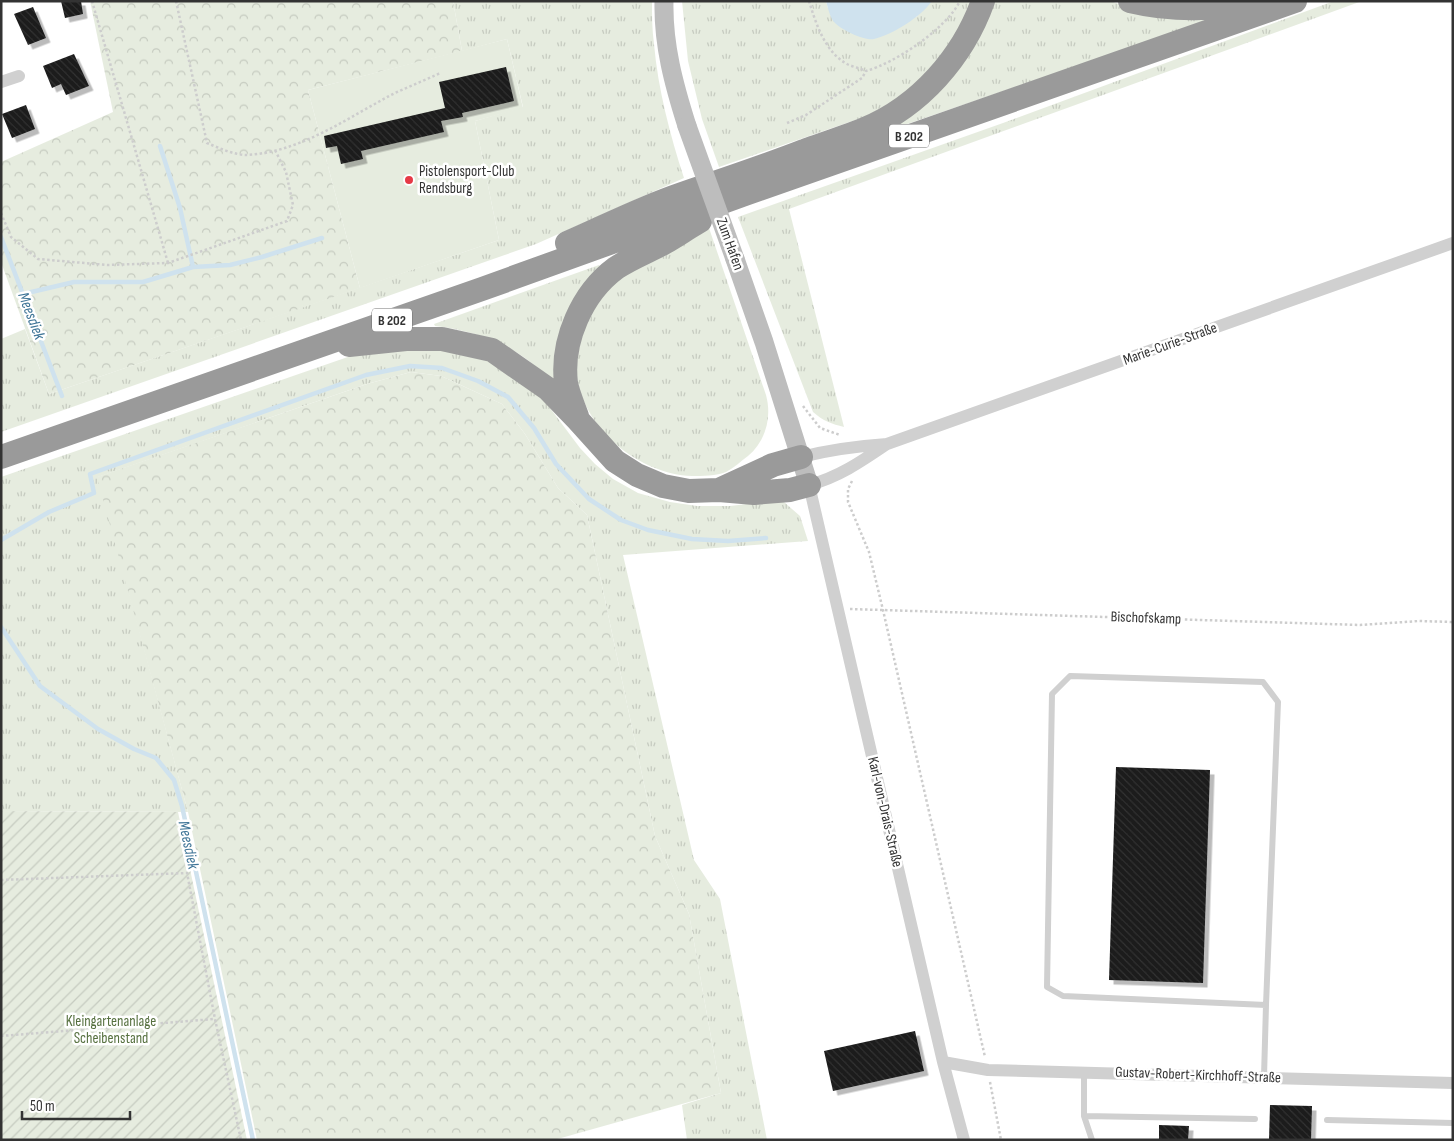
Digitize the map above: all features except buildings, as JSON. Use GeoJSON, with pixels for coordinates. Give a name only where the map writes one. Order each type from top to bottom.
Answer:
{"type":"FeatureCollection","features":[{"type":"Feature","properties":{"kind":"highway"},"geometry":{"type":"LineString","coordinates":[[490,286],[526,260],[676,196],[866,129],[892,115],[908,104],[941,73],[966,38],[983,1]]}},
{"type":"Feature","properties":{"kind":"highway"},"geometry":{"type":"LineString","coordinates":[[1130,1],[1193,10],[1266,1]]}},
{"type":"Feature","properties":{"kind":"highway","name":"B 202"},"geometry":{"type":"LineString","coordinates":[[1,457],[1295,1]]}},
{"type":"Feature","properties":{"kind":"highway"},"geometry":{"type":"LineString","coordinates":[[578,420],[566,384],[566,361],[569,342],[576,320],[586,300],[616,268],[664,243],[745,194]]}},
{"type":"Feature","properties":{"kind":"highway"},"geometry":{"type":"LineString","coordinates":[[303,351],[406,339],[442,339],[492,350],[548,389],[615,461],[637,475],[663,486],[689,491],[719,490],[754,494],[771,493],[809,485]]}},
{"type":"Feature","properties":{"kind":"highway"},"geometry":{"type":"LineString","coordinates":[[719,490],[773,465],[802,457]]}},
{"type":"Feature","properties":{"kind":"main road","name":"Zum Hafen"},"geometry":{"type":"LineString","coordinates":[[664,1],[667,49],[674,86],[764,342],[802,457],[809,485]]}},
{"type":"Feature","properties":{"kind":"street"},"geometry":{"type":"LineString","coordinates":[[1,82],[19,76]]}},
{"type":"Feature","properties":{"kind":"street","name":"Marie-Curie-Straße"},"geometry":{"type":"LineString","coordinates":[[809,485],[838,475],[887,444],[1453,243]]}},
{"type":"Feature","properties":{"kind":"street","name":"Marie-Curie-Straße"},"geometry":{"type":"LineString","coordinates":[[802,457],[865,445],[887,444]]}},
{"type":"Feature","properties":{"kind":"street","name":"Karl-von-Drais-Straße"},"geometry":{"type":"LineString","coordinates":[[809,485],[943,1062],[964,1140]]}},
{"type":"Feature","properties":{"kind":"street","name":"Gustav-Robert-Kirchhoff-Straße"},"geometry":{"type":"LineString","coordinates":[[943,1062],[988,1070],[1453,1083]]}},
{"type":"Feature","properties":{"kind":"lane"},"geometry":{"type":"LineString","coordinates":[[1264,1077],[1278,702],[1263,682],[1070,676],[1052,694],[1047,987],[1063,996],[1266,1006]]}},
{"type":"Feature","properties":{"kind":"lane"},"geometry":{"type":"LineString","coordinates":[[1084,1072],[1084,1116],[1092,1140]]}},
{"type":"Feature","properties":{"kind":"lane"},"geometry":{"type":"LineString","coordinates":[[1084,1116],[1255,1118]]}},
{"type":"Feature","properties":{"kind":"lane"},"geometry":{"type":"LineString","coordinates":[[1327,1120],[1453,1123]]}},
{"type":"Feature","properties":{"kind":"path"},"geometry":{"type":"LineString","coordinates":[[92,1],[168,262]]}},
{"type":"Feature","properties":{"kind":"path"},"geometry":{"type":"LineString","coordinates":[[176,1],[207,143],[222,150],[246,155],[288,148],[318,135],[394,94],[440,74]]}},
{"type":"Feature","properties":{"kind":"path"},"geometry":{"type":"LineString","coordinates":[[810,1],[820,34],[832,52],[846,64],[866,71],[878,68],[908,51],[940,26],[956,9],[960,1]]}},
{"type":"Feature","properties":{"kind":"path"},"geometry":{"type":"LineString","coordinates":[[786,123],[806,115],[862,78],[866,71]]}},
{"type":"Feature","properties":{"kind":"path"},"geometry":{"type":"LineString","coordinates":[[1,213],[11,236],[38,259],[107,265],[168,262],[255,234],[288,221],[293,205],[286,172],[275,150]]}},
{"type":"Feature","properties":{"kind":"path"},"geometry":{"type":"LineString","coordinates":[[823,429],[842,436]]}},
{"type":"Feature","properties":{"kind":"path"},"geometry":{"type":"LineString","coordinates":[[854,478],[848,489],[848,502],[869,552],[884,610],[988,1070],[1001,1140]]}},
{"type":"Feature","properties":{"kind":"path","name":"Bischofskamp"},"geometry":{"type":"LineString","coordinates":[[838,609],[1360,626],[1419,621],[1453,622]]}},
{"type":"Feature","properties":{"kind":"path"},"geometry":{"type":"LineString","coordinates":[[1,880],[186,873],[241,1140]]}},
{"type":"Feature","properties":{"kind":"path"},"geometry":{"type":"LineString","coordinates":[[1,1036],[215,1019]]}},
{"type":"Feature","properties":{"kind":"green space"},"geometry":{"type":"Polygon","coordinates":[[[90,1],[453,1],[462,51],[308,90],[360,288],[49,394],[1,262],[1,162],[113,112],[90,1]]]}},
{"type":"Feature","properties":{"kind":"green space"},"geometry":{"type":"Polygon","coordinates":[[[453,1],[652,1],[658,78],[669,129],[684,178],[536,244],[1,432],[1,339],[25,329],[49,394],[499,240],[475,121],[523,107],[507,39],[462,51],[453,1]]]}},
{"type":"Feature","properties":{"kind":"green space"},"geometry":{"type":"Polygon","coordinates":[[[682,1],[826,1],[828,8],[916,17],[932,1],[975,1],[950,47],[915,84],[893,101],[867,116],[719,167],[702,119],[688,61],[682,1]]]}},
{"type":"Feature","properties":{"kind":"green space"},"geometry":{"type":"Polygon","coordinates":[[[992,1],[1110,1],[1122,5],[1213,19],[849,144],[883,127],[992,1]]]}},
{"type":"Feature","properties":{"kind":"green space"},"geometry":{"type":"Polygon","coordinates":[[[1334,1],[1362,1],[789,209],[844,427],[828,422],[813,412],[738,217],[1003,123],[1334,1]]]}},
{"type":"Feature","properties":{"kind":"green space","name":"Pistolensport-Club Rendsburg"},"geometry":{"type":"Polygon","coordinates":[[[507,39],[523,108],[475,121],[499,240],[360,288],[308,90],[507,39]]]}},
{"type":"Feature","properties":{"kind":"green space"},"geometry":{"type":"Polygon","coordinates":[[[709,228],[766,395],[768,420],[763,436],[754,450],[735,466],[726,472],[718,474],[692,476],[672,473],[653,467],[635,458],[603,432],[591,415],[582,397],[577,377],[577,364],[586,321],[596,303],[613,281],[626,271],[709,228]]]}},
{"type":"Feature","properties":{"kind":"green space"},"geometry":{"type":"Polygon","coordinates":[[[599,265],[601,267],[562,390],[533,364],[507,347],[472,333],[435,326],[434,324],[599,265]]]}},
{"type":"Feature","properties":{"kind":"green space"},"geometry":{"type":"Polygon","coordinates":[[[414,344],[484,358],[541,396],[580,448],[595,464],[613,479],[638,493],[670,502],[697,506],[730,506],[772,501],[784,502],[800,516],[808,541],[623,555],[694,860],[720,899],[767,1140],[687,1140],[682,1105],[721,1093],[689,914],[655,836],[587,515],[558,488],[525,434],[502,404],[441,376],[411,372],[367,384],[98,477],[188,812],[1,811],[1,477],[368,350],[414,344]]]}},
{"type":"Feature","properties":{"kind":"green space"},"geometry":{"type":"Polygon","coordinates":[[[411,372],[441,376],[502,404],[525,434],[558,488],[587,515],[655,836],[689,914],[721,1093],[554,1140],[257,1140],[188,812],[97,477],[367,384],[411,372]]]}},
{"type":"Feature","properties":{"kind":"green space","name":"Kleingartenanlage Scheibenstand"},"geometry":{"type":"Polygon","coordinates":[[[1,811],[178,812],[247,1140],[1,1140],[1,811]]]}},
{"type":"Feature","properties":{"kind":"water"},"geometry":{"type":"Polygon","coordinates":[[[826,1],[932,1],[921,13],[906,24],[881,37],[870,39],[853,34],[835,23],[830,16],[826,1]]]}},
{"type":"Feature","properties":{"kind":"waterway"},"geometry":{"type":"LineString","coordinates":[[23,294],[74,282],[143,282],[193,267],[180,208],[160,146]]}},
{"type":"Feature","properties":{"kind":"waterway","name":"Meesdiek"},"geometry":{"type":"LineString","coordinates":[[1,237],[62,396]]}},
{"type":"Feature","properties":{"kind":"waterway"},"geometry":{"type":"LineString","coordinates":[[193,267],[230,265],[322,238]]}},
{"type":"Feature","properties":{"kind":"waterway"},"geometry":{"type":"LineString","coordinates":[[1,540],[49,512],[94,493],[90,474],[366,375],[410,366],[442,368],[478,381],[508,397],[534,428],[556,464],[589,499],[621,520],[648,530],[692,539],[728,541],[766,538]]}},
{"type":"Feature","properties":{"kind":"waterway","name":"Meesdiek"},"geometry":{"type":"LineString","coordinates":[[1,627],[40,686],[98,729],[134,749],[156,758],[174,780],[182,806],[253,1140]]}},
{"type":"Feature","properties":{"kind":"place","name":"Pistolensport-Club Rendsburg"},"geometry":{"type":"Point","coordinates":[409,180]}}]}
